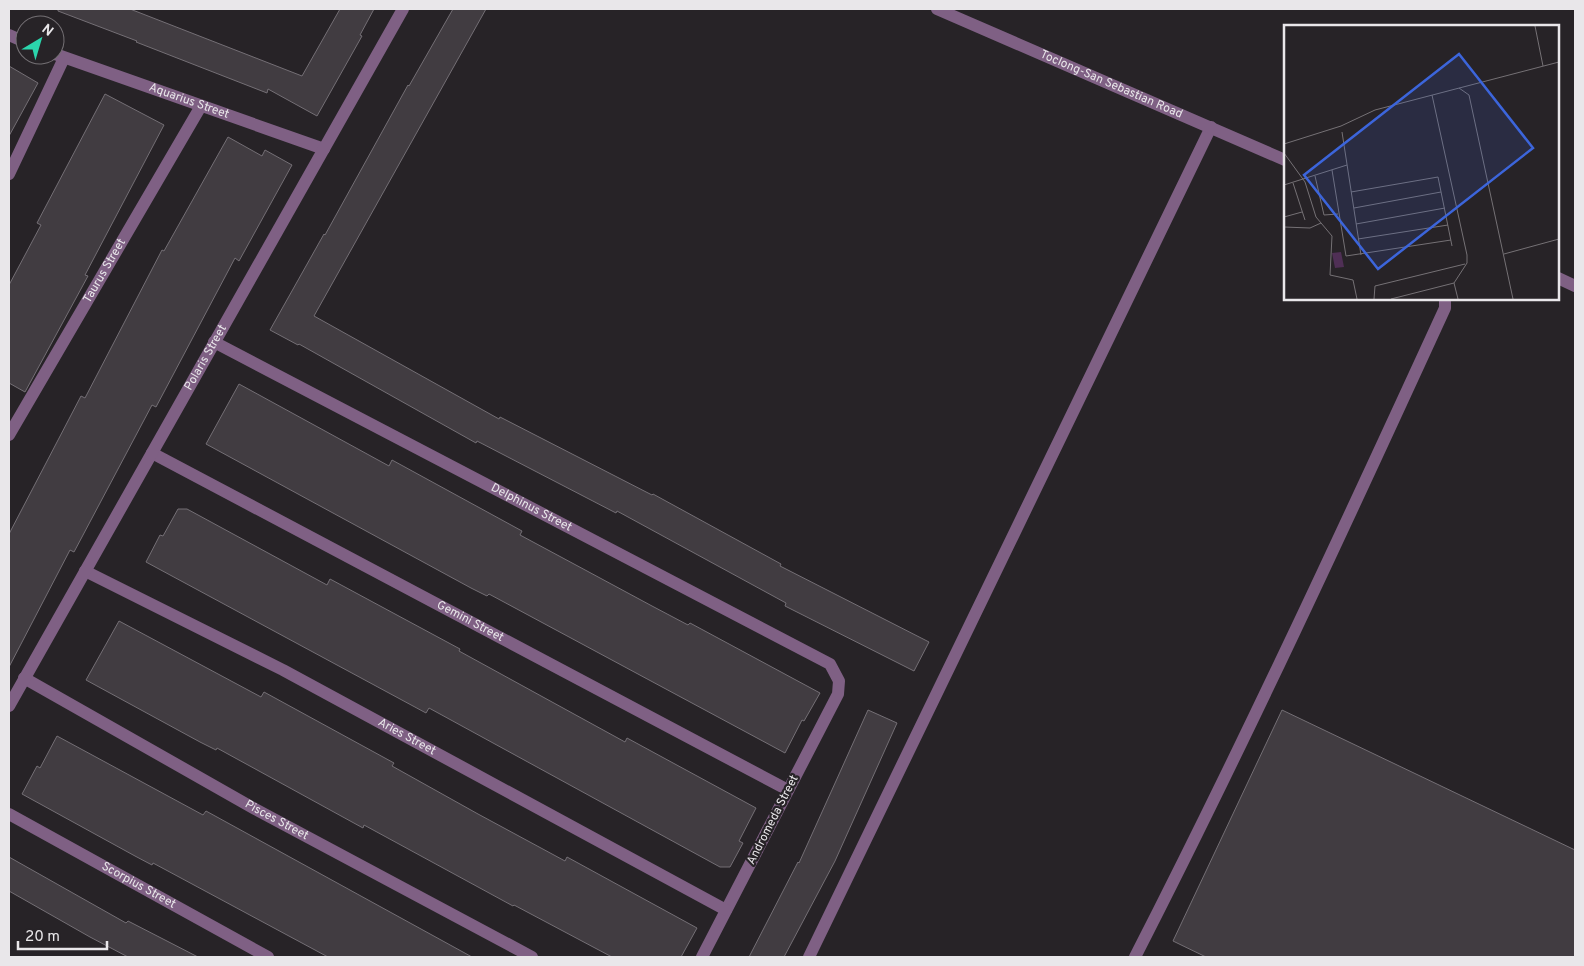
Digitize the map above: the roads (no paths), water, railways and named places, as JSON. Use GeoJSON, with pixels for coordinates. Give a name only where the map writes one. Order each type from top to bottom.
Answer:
{"type":"FeatureCollection","features":[{"type":"Feature","properties":{"kind":"street","name":"Polaris Street"},"geometry":{"type":"LineString","coordinates":[[9,706],[403,9]]}},
{"type":"Feature","properties":{"kind":"street","name":"Toclong-San Sebastian Road"},"geometry":{"type":"LineString","coordinates":[[937,9],[1284,160]]}},
{"type":"Feature","properties":{"kind":"street","name":"Aquarius Street"},"geometry":{"type":"LineString","coordinates":[[65,58],[324,149]]}},
{"type":"Feature","properties":{"kind":"street"},"geometry":{"type":"LineString","coordinates":[[9,174],[56,65]]}},
{"type":"Feature","properties":{"kind":"street","name":"Taurus Street"},"geometry":{"type":"LineString","coordinates":[[9,435],[14,412],[201,106]]}},
{"type":"Feature","properties":{"kind":"street"},"geometry":{"type":"LineString","coordinates":[[809,957],[1211,128]]}},
{"type":"Feature","properties":{"kind":"street"},"geometry":{"type":"LineString","coordinates":[[1559,278],[1575,286]]}},
{"type":"Feature","properties":{"kind":"street"},"geometry":{"type":"LineString","coordinates":[[1135,957],[1195,840],[1339,537],[1445,308],[1445,300]]}},
{"type":"Feature","properties":{"kind":"street","name":"Delphinus Street"},"geometry":{"type":"LineString","coordinates":[[214,342],[830,664],[839,681]]}},
{"type":"Feature","properties":{"kind":"street","name":"Gemini Street"},"geometry":{"type":"LineString","coordinates":[[152,453],[788,790]]}},
{"type":"Feature","properties":{"kind":"street","name":"Aries Street"},"geometry":{"type":"LineString","coordinates":[[85,571],[283,670],[726,910]]}},
{"type":"Feature","properties":{"kind":"street","name":"Pisces Street"},"geometry":{"type":"LineString","coordinates":[[24,678],[256,809],[532,957]]}},
{"type":"Feature","properties":{"kind":"street","name":"Andromeda Street"},"geometry":{"type":"LineString","coordinates":[[702,957],[838,694],[839,681]]}},
{"type":"Feature","properties":{"kind":"street","name":"Scorpius Street"},"geometry":{"type":"LineString","coordinates":[[9,814],[268,957]]}}]}
